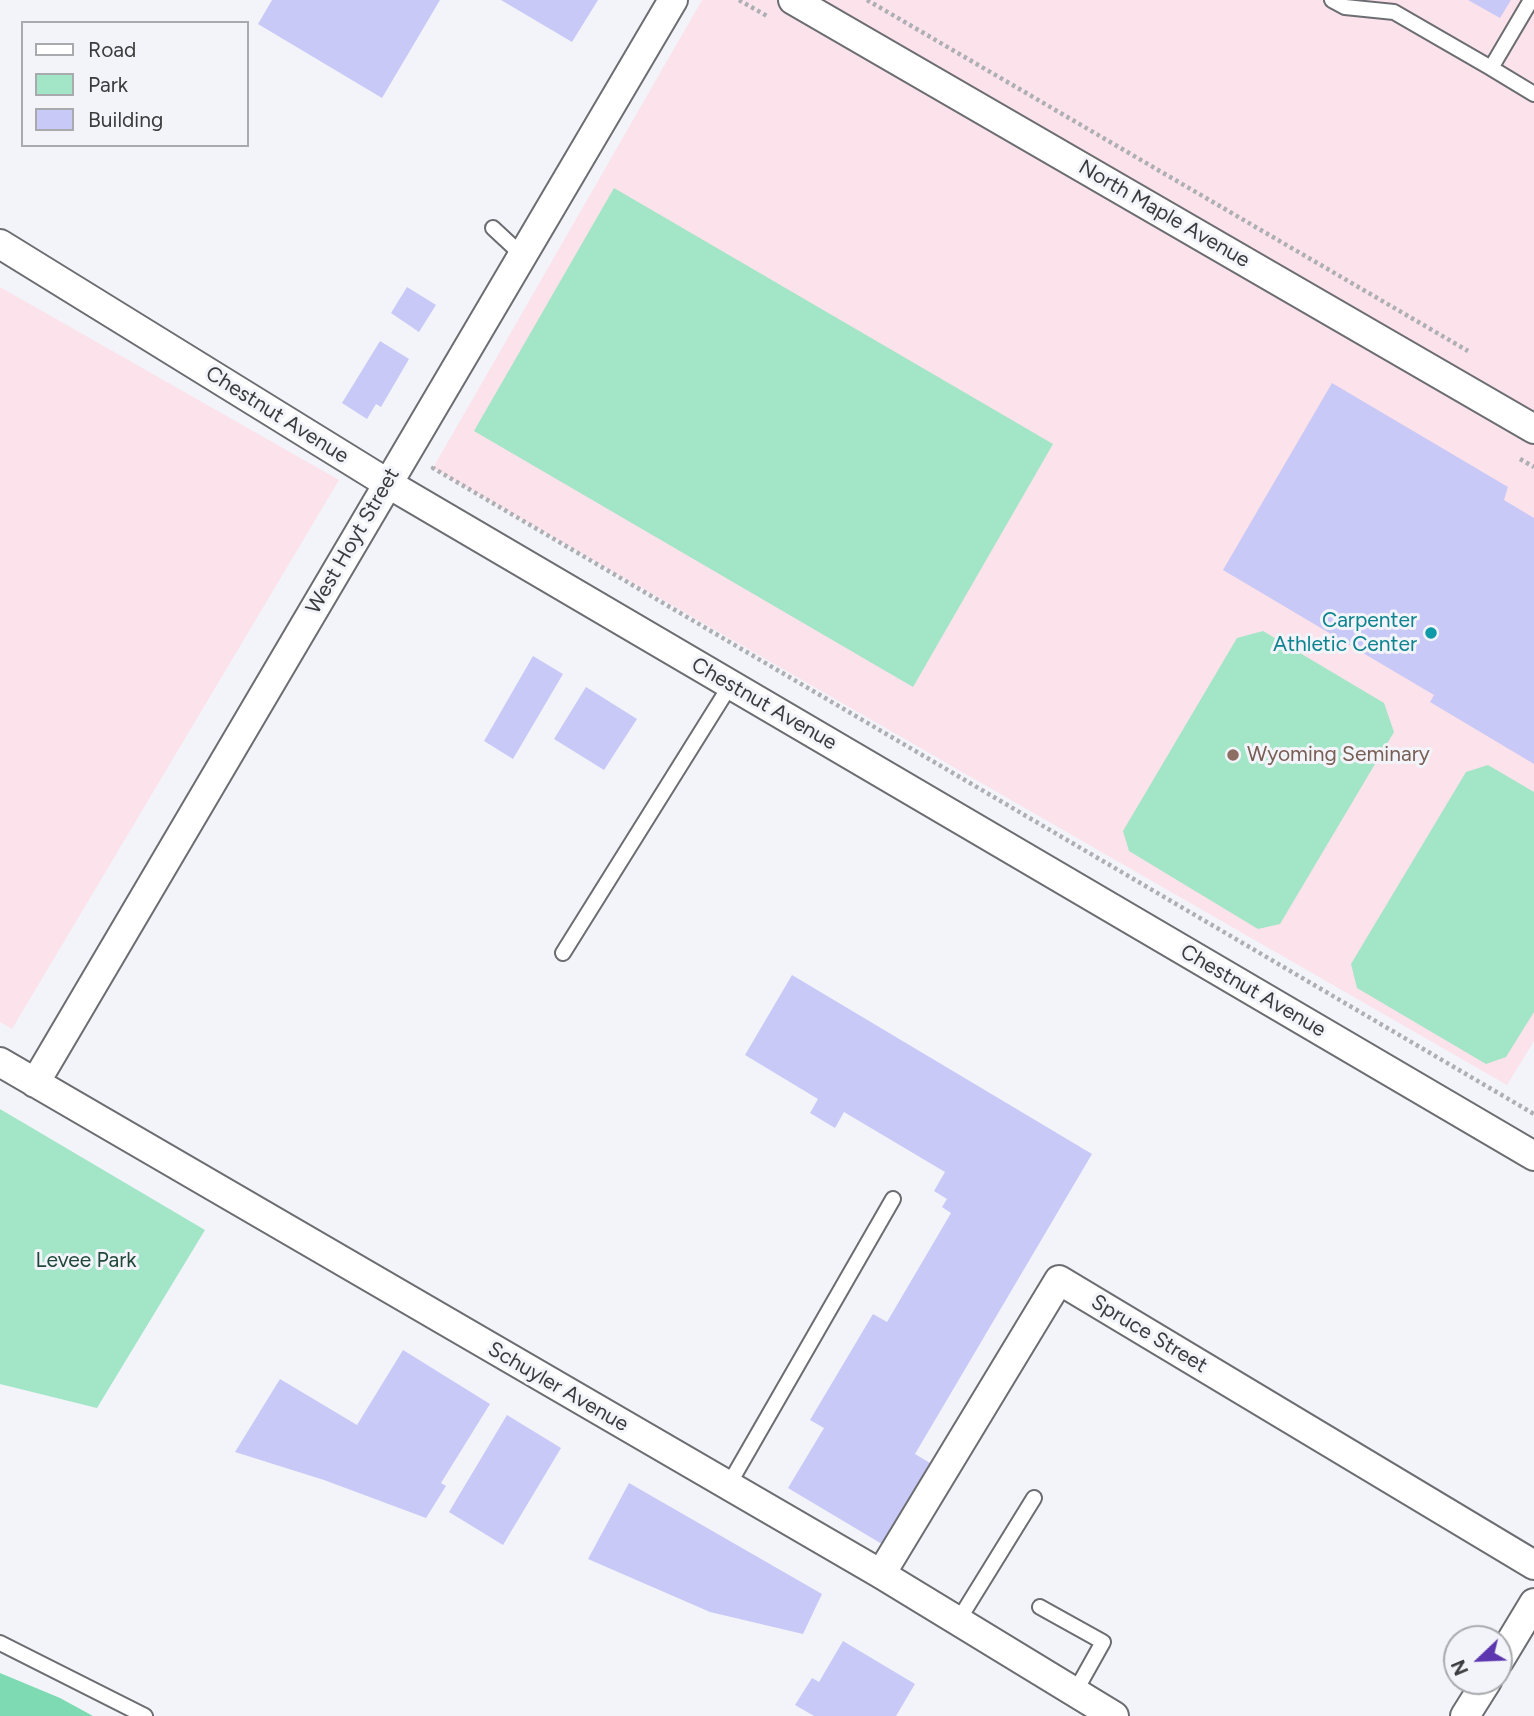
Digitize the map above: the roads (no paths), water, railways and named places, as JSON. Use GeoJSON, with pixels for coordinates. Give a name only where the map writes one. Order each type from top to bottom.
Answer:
{"type":"FeatureCollection","features":[{"type":"Feature","properties":{"kind":"street","name":"West Hoyt Street"},"geometry":{"type":"LineString","coordinates":[[35,1083],[673,0]]}},
{"type":"Feature","properties":{"kind":"street","name":"North Maple Avenue"},"geometry":{"type":"LineString","coordinates":[[793,0],[1534,429]]}},
{"type":"Feature","properties":{"kind":"street","name":"Chestnut Avenue"},"geometry":{"type":"LineString","coordinates":[[0,244],[387,483],[1534,1156]]}},
{"type":"Feature","properties":{"kind":"street","name":"Schuyler Avenue"},"geometry":{"type":"LineString","coordinates":[[0,1062],[881,1574],[1114,1716]]}},
{"type":"Feature","properties":{"kind":"street","name":"Spruce Street"},"geometry":{"type":"LineString","coordinates":[[881,1574],[1059,1280],[1534,1565]]}},
{"type":"Feature","properties":{"kind":"street"},"geometry":{"type":"LineString","coordinates":[[1513,1638],[1534,1603]]}},
{"type":"Feature","properties":{"kind":"street"},"geometry":{"type":"LineString","coordinates":[[1465,1716],[1478,1695]]}},
{"type":"Feature","properties":{"kind":"lane"},"geometry":{"type":"LineString","coordinates":[[1332,0],[1345,7],[1394,12],[1534,94]]}},
{"type":"Feature","properties":{"kind":"lane"},"geometry":{"type":"LineString","coordinates":[[1491,68],[1531,0]]}},
{"type":"Feature","properties":{"kind":"lane"},"geometry":{"type":"LineString","coordinates":[[493,228],[522,255]]}},
{"type":"Feature","properties":{"kind":"lane"},"geometry":{"type":"LineString","coordinates":[[563,954],[731,684]]}},
{"type":"Feature","properties":{"kind":"lane"},"geometry":{"type":"LineString","coordinates":[[728,1486],[893,1199]]}},
{"type":"Feature","properties":{"kind":"lane"},"geometry":{"type":"LineString","coordinates":[[958,1621],[1034,1498]]}},
{"type":"Feature","properties":{"kind":"lane"},"geometry":{"type":"LineString","coordinates":[[1041,1607],[1103,1642],[1075,1692]]}},
{"type":"Feature","properties":{"kind":"lane"},"geometry":{"type":"LineString","coordinates":[[0,1643],[145,1716]]}},
{"type":"Feature","properties":{"kind":"place","name":"Carpenter Athletic Center"},"geometry":{"type":"Point","coordinates":[1431,633]}},
{"type":"Feature","properties":{"kind":"place","name":"Wyoming Seminary"},"geometry":{"type":"Point","coordinates":[1233,755]}},
{"type":"Feature","properties":{"kind":"park label","name":"Levee Park"},"geometry":{"type":"Point","coordinates":[86,1261]}}]}
